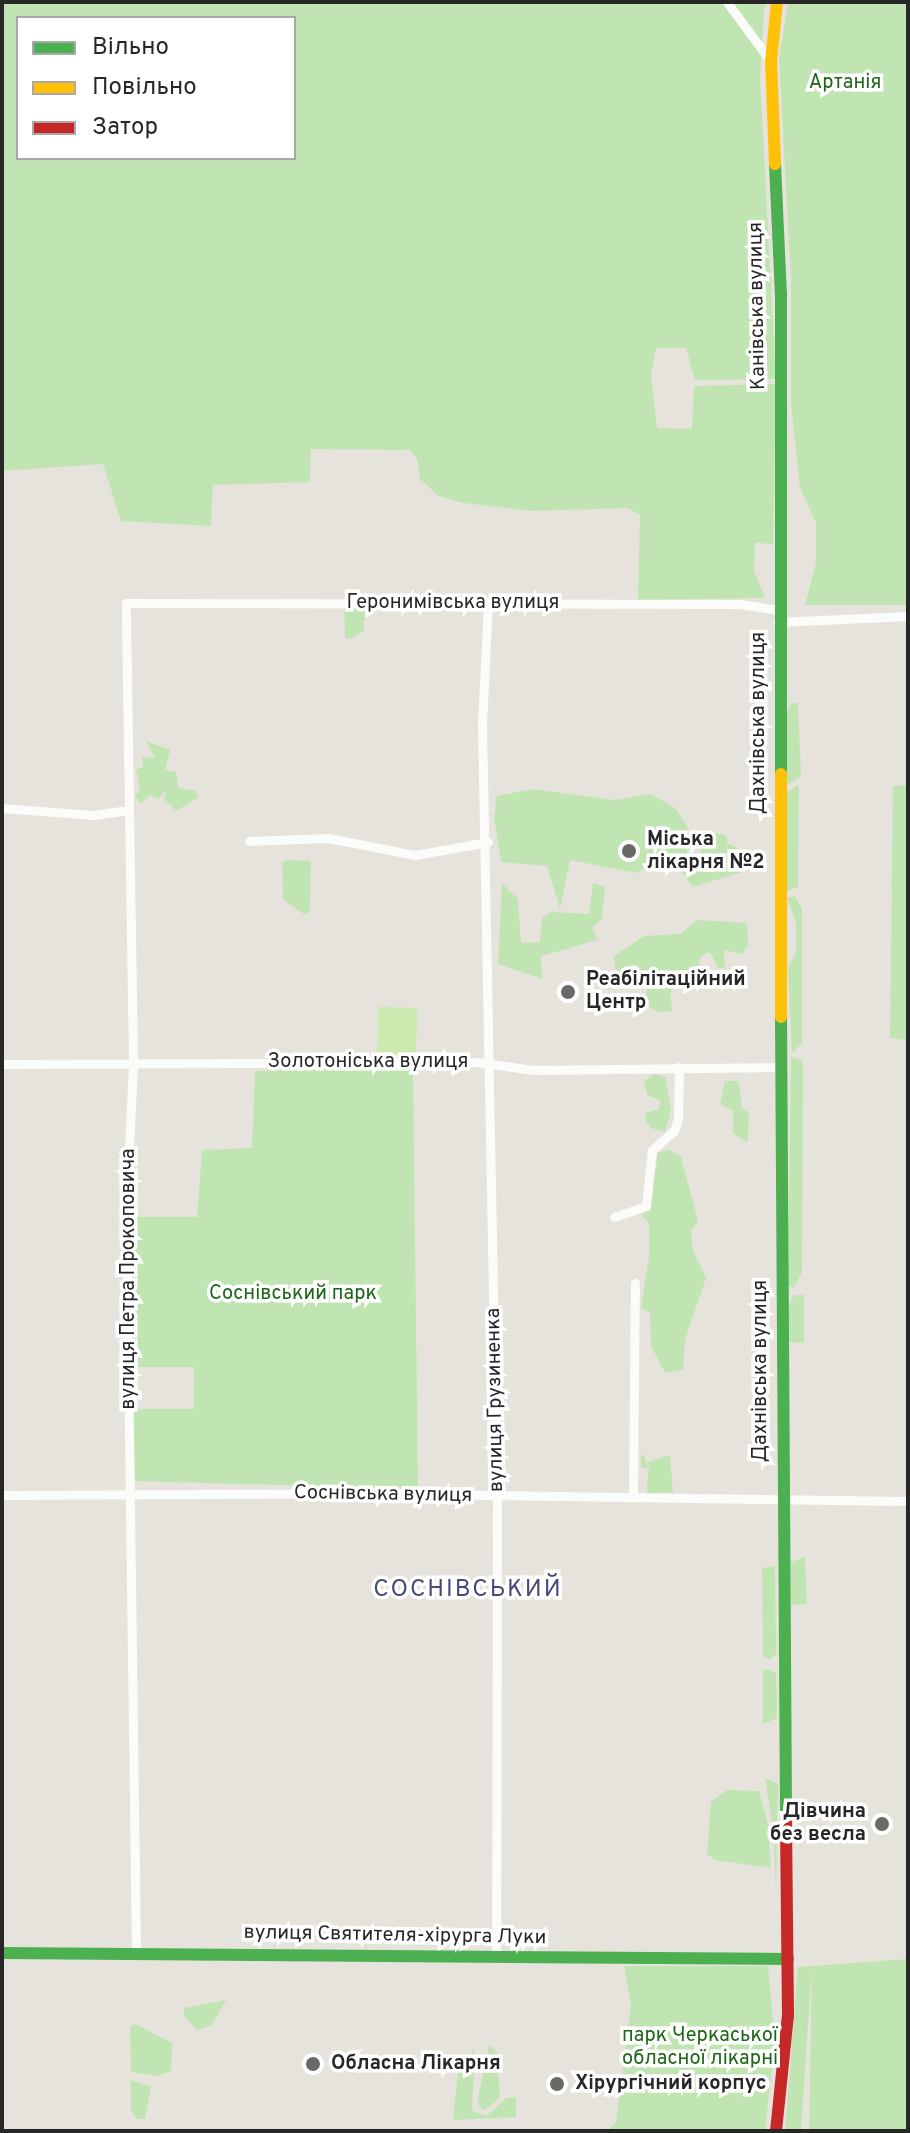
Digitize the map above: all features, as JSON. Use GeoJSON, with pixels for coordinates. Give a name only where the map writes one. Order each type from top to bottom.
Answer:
{"type":"FeatureCollection","features":[{"type":"Feature","properties":{"kind":"main road","name":"Канівська вулиця"},"geometry":{"type":"LineString","coordinates":[[777,2],[771,62],[781,294],[778,616]]}},
{"type":"Feature","properties":{"kind":"main road","name":"Дахнівська вулиця"},"geometry":{"type":"LineString","coordinates":[[776,2131],[788,2015],[778,616]]}},
{"type":"Feature","properties":{"kind":"main road","name":"вулиця Святителя-хірурга Луки"},"geometry":{"type":"LineString","coordinates":[[2,1953],[788,1959]]}},
{"type":"Feature","properties":{"kind":"street"},"geometry":{"type":"LineString","coordinates":[[727,2],[771,62]]}},
{"type":"Feature","properties":{"kind":"street","name":"вулиця Грузиненка"},"geometry":{"type":"LineString","coordinates":[[488,602],[482,724],[488,842],[497,1497],[496,1957]]}},
{"type":"Feature","properties":{"kind":"street","name":"Геронимівська вулиця"},"geometry":{"type":"LineString","coordinates":[[126,603],[739,604],[801,621],[908,616]]}},
{"type":"Feature","properties":{"kind":"street","name":"вулиця Петра Прокоповича"},"geometry":{"type":"LineString","coordinates":[[126,603],[133,1062],[126,1213],[136,1954]]}},
{"type":"Feature","properties":{"kind":"street"},"geometry":{"type":"LineString","coordinates":[[2,808],[93,815],[129,810]]}},
{"type":"Feature","properties":{"kind":"street"},"geometry":{"type":"LineString","coordinates":[[249,841],[328,838],[415,855],[488,842]]}},
{"type":"Feature","properties":{"kind":"street","name":"Золотоніська вулиця"},"geometry":{"type":"LineString","coordinates":[[2,1064],[491,1065],[533,1070],[781,1067]]}},
{"type":"Feature","properties":{"kind":"street"},"geometry":{"type":"LineString","coordinates":[[614,1217],[646,1206],[652,1150],[674,1131],[678,1119],[679,1067]]}},
{"type":"Feature","properties":{"kind":"street"},"geometry":{"type":"LineString","coordinates":[[633,1497],[635,1283]]}},
{"type":"Feature","properties":{"kind":"street","name":"Соснівська вулиця"},"geometry":{"type":"LineString","coordinates":[[2,1495],[907,1501]]}},
{"type":"Feature","properties":{"kind":"green space"},"geometry":{"type":"Polygon","coordinates":[[[2,2],[769,2],[764,8],[760,79],[776,379],[695,380],[686,348],[656,348],[651,375],[657,428],[692,429],[694,386],[776,384],[773,545],[755,542],[754,571],[765,598],[638,600],[640,515],[628,508],[533,511],[463,503],[437,495],[420,479],[417,459],[410,450],[311,449],[310,482],[213,485],[211,526],[121,521],[103,464],[2,471],[2,2]]]}},
{"type":"Feature","properties":{"kind":"green space","name":"Артанія"},"geometry":{"type":"Polygon","coordinates":[[[788,2],[908,2],[907,605],[805,605],[816,563],[816,523],[800,488],[791,403],[791,281],[779,58],[788,2]]]}},
{"type":"Feature","properties":{"kind":"green space"},"geometry":{"type":"Polygon","coordinates":[[[344,606],[374,610],[364,620],[364,631],[350,639],[345,638],[344,606]]]}},
{"type":"Feature","properties":{"kind":"green space"},"geometry":{"type":"Polygon","coordinates":[[[792,703],[798,703],[801,776],[787,785],[786,714],[792,703]]]}},
{"type":"Feature","properties":{"kind":"green space"},"geometry":{"type":"Polygon","coordinates":[[[146,741],[170,750],[165,770],[176,772],[179,788],[196,791],[199,797],[176,811],[164,799],[166,791],[158,799],[150,795],[141,804],[135,796],[140,789],[136,770],[143,766],[142,757],[155,758],[146,741]]]}},
{"type":"Feature","properties":{"kind":"green space"},"geometry":{"type":"Polygon","coordinates":[[[799,785],[798,887],[786,891],[785,793],[799,785]]]}},
{"type":"Feature","properties":{"kind":"green space"},"geometry":{"type":"Polygon","coordinates":[[[908,785],[908,1040],[890,1038],[893,786],[908,785]]]}},
{"type":"Feature","properties":{"kind":"green space"},"geometry":{"type":"Polygon","coordinates":[[[533,789],[614,800],[651,794],[675,808],[687,826],[687,853],[697,859],[708,831],[727,836],[727,843],[744,851],[742,872],[693,887],[676,864],[655,859],[636,873],[570,860],[560,909],[547,866],[501,862],[494,818],[497,796],[533,789]]]}},
{"type":"Feature","properties":{"kind":"green space"},"geometry":{"type":"Polygon","coordinates":[[[287,860],[311,861],[310,910],[305,915],[283,899],[282,863],[287,860]]]}},
{"type":"Feature","properties":{"kind":"green space"},"geometry":{"type":"Polygon","coordinates":[[[502,883],[518,899],[521,943],[540,942],[542,918],[550,912],[589,914],[593,883],[605,887],[602,918],[592,928],[598,940],[541,956],[542,979],[498,964],[502,883]]]}},
{"type":"Feature","properties":{"kind":"green space"},"geometry":{"type":"Polygon","coordinates":[[[795,896],[802,909],[802,1043],[792,1053],[788,968],[796,953],[796,922],[787,898],[795,896]]]}},
{"type":"Feature","properties":{"kind":"green space"},"geometry":{"type":"Polygon","coordinates":[[[698,920],[747,923],[748,945],[742,954],[724,950],[725,968],[718,968],[710,952],[701,956],[697,973],[675,981],[670,997],[673,1011],[658,1012],[644,1004],[650,974],[641,978],[616,973],[614,956],[644,936],[680,934],[698,920]]]}},
{"type":"Feature","properties":{"kind":"green space"},"geometry":{"type":"Polygon","coordinates":[[[378,1007],[417,1008],[416,1056],[377,1055],[378,1007]]]}},
{"type":"Feature","properties":{"kind":"green space"},"geometry":{"type":"Polygon","coordinates":[[[791,1057],[802,1060],[803,1069],[802,1272],[794,1288],[788,1286],[791,1057]]]}},
{"type":"Feature","properties":{"kind":"green space","name":"Соснівський парк"},"geometry":{"type":"Polygon","coordinates":[[[413,1069],[418,1489],[135,1481],[132,1409],[194,1409],[194,1367],[132,1367],[133,1217],[197,1217],[202,1150],[252,1148],[255,1071],[413,1069]]]}},
{"type":"Feature","properties":{"kind":"green space"},"geometry":{"type":"Polygon","coordinates":[[[654,1074],[665,1077],[671,1109],[665,1132],[651,1128],[645,1119],[646,1113],[659,1109],[660,1100],[647,1095],[644,1081],[654,1074]]]}},
{"type":"Feature","properties":{"kind":"green space"},"geometry":{"type":"Polygon","coordinates":[[[725,1081],[739,1081],[742,1108],[749,1113],[748,1143],[733,1133],[733,1111],[720,1104],[725,1081]]]}},
{"type":"Feature","properties":{"kind":"green space"},"geometry":{"type":"Polygon","coordinates":[[[669,1149],[681,1157],[698,1221],[691,1231],[693,1250],[706,1278],[685,1340],[683,1370],[665,1373],[651,1346],[650,1313],[641,1308],[649,1256],[649,1223],[641,1215],[650,1206],[658,1153],[669,1149]]]}},
{"type":"Feature","properties":{"kind":"green space"},"geometry":{"type":"Polygon","coordinates":[[[794,1295],[804,1295],[804,1343],[789,1342],[788,1306],[794,1295]]]}},
{"type":"Feature","properties":{"kind":"green space"},"geometry":{"type":"Polygon","coordinates":[[[641,1455],[644,1455],[650,1473],[648,1462],[670,1455],[673,1492],[647,1494],[648,1468],[641,1467],[641,1455]]]}},
{"type":"Feature","properties":{"kind":"green space"},"geometry":{"type":"Polygon","coordinates":[[[805,1557],[807,1604],[791,1605],[791,1562],[805,1557]]]}},
{"type":"Feature","properties":{"kind":"green space"},"geometry":{"type":"Polygon","coordinates":[[[775,1566],[776,1654],[769,1660],[763,1655],[762,1568],[775,1566]]]}},
{"type":"Feature","properties":{"kind":"green space"},"geometry":{"type":"Polygon","coordinates":[[[763,1670],[776,1673],[777,1718],[763,1724],[763,1670]]]}},
{"type":"Feature","properties":{"kind":"green space"},"geometry":{"type":"Polygon","coordinates":[[[765,1778],[778,1784],[776,1888],[773,1828],[765,1778]]]}},
{"type":"Feature","properties":{"kind":"green space"},"geometry":{"type":"Polygon","coordinates":[[[727,1790],[759,1791],[768,1824],[771,1868],[715,1860],[707,1854],[711,1802],[727,1790]]]}},
{"type":"Feature","properties":{"kind":"green space"},"geometry":{"type":"Polygon","coordinates":[[[908,1959],[908,2131],[809,2131],[812,1966],[801,2131],[785,2131],[798,1967],[908,1959]]]}},
{"type":"Feature","properties":{"kind":"green space","name":"парк Черкаської обласної лікарні"},"geometry":{"type":"Polygon","coordinates":[[[624,1966],[768,1966],[775,2041],[765,2131],[607,2131],[616,2122],[631,2006],[624,1966]]]}},
{"type":"Feature","properties":{"kind":"green space"},"geometry":{"type":"Polygon","coordinates":[[[226,2000],[212,2025],[197,2030],[184,2016],[184,2008],[226,2000]]]}},
{"type":"Feature","properties":{"kind":"green space"},"geometry":{"type":"Polygon","coordinates":[[[135,2024],[172,2043],[171,2071],[157,2076],[131,2072],[130,2026],[135,2024]]]}},
{"type":"Feature","properties":{"kind":"green space"},"geometry":{"type":"Polygon","coordinates":[[[489,2045],[497,2052],[500,2098],[484,2111],[477,2103],[489,2045]]]}},
{"type":"Feature","properties":{"kind":"green space"},"geometry":{"type":"Polygon","coordinates":[[[475,2048],[472,2111],[487,2116],[506,2098],[516,2097],[516,2117],[453,2120],[458,2073],[475,2048]]]}},
{"type":"Feature","properties":{"kind":"green space"},"geometry":{"type":"Polygon","coordinates":[[[131,2080],[151,2087],[145,2119],[137,2119],[131,2111],[131,2080]]]}},
{"type":"Feature","properties":{"kind":"traffic: fast"},"geometry":{"type":"LineString","coordinates":[[775,164],[781,294],[781,774]]}},
{"type":"Feature","properties":{"kind":"traffic: fast"},"geometry":{"type":"LineString","coordinates":[[781,1017],[786,1823]]}},
{"type":"Feature","properties":{"kind":"traffic: fast"},"geometry":{"type":"LineString","coordinates":[[2,1953],[788,1959]]}},
{"type":"Feature","properties":{"kind":"traffic: slow"},"geometry":{"type":"LineString","coordinates":[[775,164],[771,62],[777,2]]}},
{"type":"Feature","properties":{"kind":"traffic: slow"},"geometry":{"type":"LineString","coordinates":[[781,774],[781,1017]]}},
{"type":"Feature","properties":{"kind":"traffic: jam"},"geometry":{"type":"LineString","coordinates":[[776,2131],[788,2015],[786,1823]]}},
{"type":"Feature","properties":{"kind":"place","name":"Міська лікарня №2"},"geometry":{"type":"Point","coordinates":[629,851]}},
{"type":"Feature","properties":{"kind":"place","name":"Реабілітаційний Центр"},"geometry":{"type":"Point","coordinates":[568,992]}},
{"type":"Feature","properties":{"kind":"place","name":"Дівчина без весла"},"geometry":{"type":"Point","coordinates":[882,1824]}},
{"type":"Feature","properties":{"kind":"place","name":"Обласна Лікарня"},"geometry":{"type":"Point","coordinates":[313,2064]}},
{"type":"Feature","properties":{"kind":"place","name":"Хірургічний корпус"},"geometry":{"type":"Point","coordinates":[557,2084]}},
{"type":"Feature","properties":{"kind":"district","name":"СОСНІВСЬКИЙ"},"geometry":{"type":"Point","coordinates":[468,1591]}}]}
